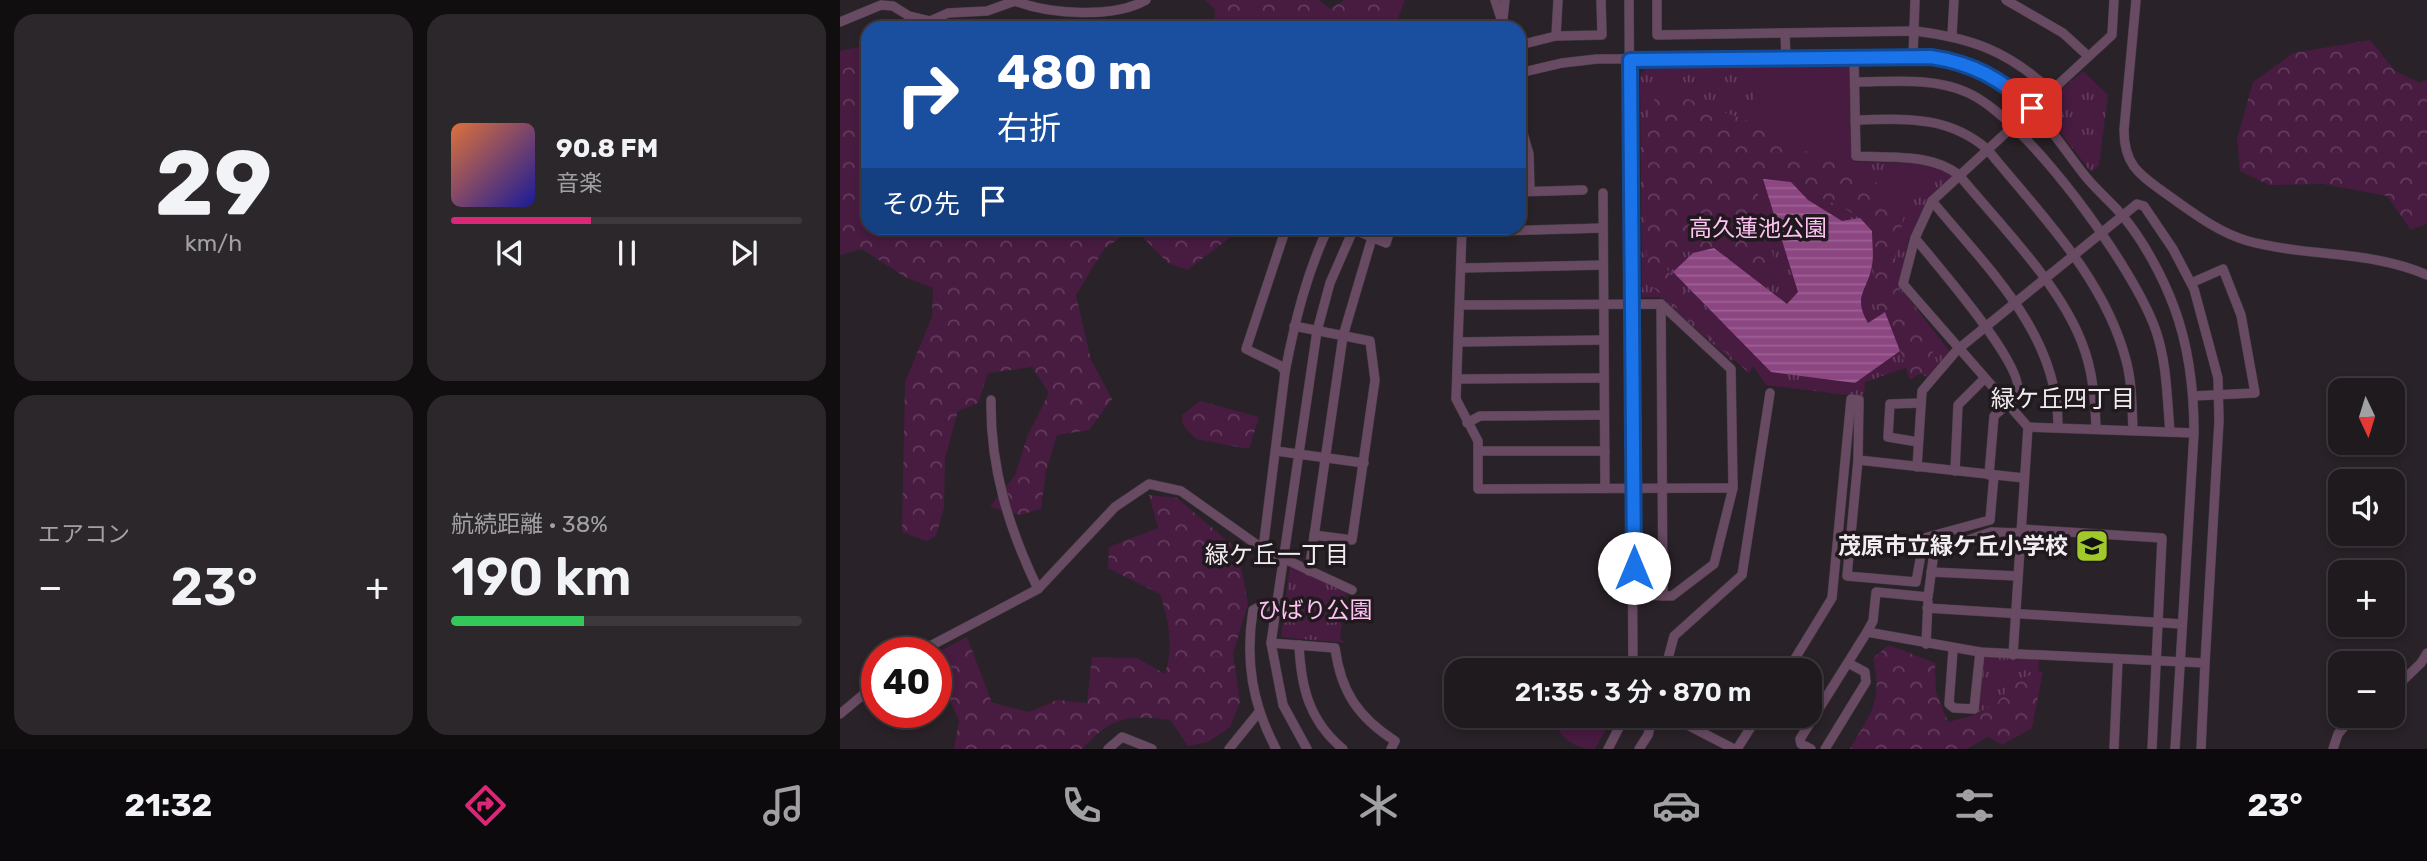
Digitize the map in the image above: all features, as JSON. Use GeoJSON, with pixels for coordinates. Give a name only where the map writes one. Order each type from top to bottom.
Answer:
{"type":"FeatureCollection","features":[{"type":"Feature","properties":{"kind":"street"},"geometry":{"type":"LineString","coordinates":[[840,22],[881,5],[893,6],[909,16],[930,21],[948,13],[988,11],[1015,1],[1038,10],[1058,12],[1128,7],[1146,0]]}},
{"type":"Feature","properties":{"kind":"street"},"geometry":{"type":"LineString","coordinates":[[1495,0],[1502,21]]}},
{"type":"Feature","properties":{"kind":"street"},"geometry":{"type":"LineString","coordinates":[[1503,21],[1505,0]]}},
{"type":"Feature","properties":{"kind":"street"},"geometry":{"type":"LineString","coordinates":[[1556,36],[1558,0]]}},
{"type":"Feature","properties":{"kind":"street"},"geometry":{"type":"LineString","coordinates":[[1526,43],[1556,36],[1602,35],[1601,0]]}},
{"type":"Feature","properties":{"kind":"street"},"geometry":{"type":"LineString","coordinates":[[1629,0],[1633,658]]}},
{"type":"Feature","properties":{"kind":"street"},"geometry":{"type":"LineString","coordinates":[[1657,0],[1657,35],[1914,31],[1952,36],[1998,52],[2030,72],[2051,91]]}},
{"type":"Feature","properties":{"kind":"street"},"geometry":{"type":"LineString","coordinates":[[1913,57],[1915,0]]}},
{"type":"Feature","properties":{"kind":"street"},"geometry":{"type":"LineString","coordinates":[[1952,36],[1954,0]]}},
{"type":"Feature","properties":{"kind":"street"},"geometry":{"type":"LineString","coordinates":[[2006,0],[2063,33],[2088,56]]}},
{"type":"Feature","properties":{"kind":"street"},"geometry":{"type":"LineString","coordinates":[[2013,655],[2028,427],[1957,350],[1903,284],[1915,238],[1932,201],[2112,35],[2114,4],[2106,0]]}},
{"type":"Feature","properties":{"kind":"street"},"geometry":{"type":"LineString","coordinates":[[2136,0],[2124,130],[2124,150],[2133,167],[2205,222],[2246,240],[2399,265],[2427,275]]}},
{"type":"Feature","properties":{"kind":"street"},"geometry":{"type":"LineString","coordinates":[[1785,33],[1786,58]]}},
{"type":"Feature","properties":{"kind":"street"},"geometry":{"type":"LineString","coordinates":[[1854,57],[1856,156],[1939,162],[1959,174],[2067,311],[2083,345],[2094,392],[2095,428]]}},
{"type":"Feature","properties":{"kind":"street"},"geometry":{"type":"LineString","coordinates":[[1526,72],[1574,62],[1913,57],[1969,65],[1998,80],[2032,108],[2099,194],[2123,216],[2161,279],[2174,308],[2193,396],[2194,433],[2175,749]]}},
{"type":"Feature","properties":{"kind":"street"},"geometry":{"type":"LineString","coordinates":[[1855,82],[1927,82],[1947,86],[1980,99],[2013,124],[2102,233],[2140,292],[2157,333],[2170,432]]}},
{"type":"Feature","properties":{"kind":"street"},"geometry":{"type":"LineString","coordinates":[[1855,120],[1934,121],[1960,130],[1987,149],[2074,256],[2099,292],[2127,362],[2133,430]]}},
{"type":"Feature","properties":{"kind":"street"},"geometry":{"type":"LineString","coordinates":[[1526,144],[1529,154],[1530,191]]}},
{"type":"Feature","properties":{"kind":"street"},"geometry":{"type":"LineString","coordinates":[[1526,191],[1583,190]]}},
{"type":"Feature","properties":{"kind":"street"},"geometry":{"type":"LineString","coordinates":[[1603,193],[1605,488]]}},
{"type":"Feature","properties":{"kind":"street"},"geometry":{"type":"LineString","coordinates":[[1932,201],[2015,303],[2037,337],[2053,374],[2058,426]]}},
{"type":"Feature","properties":{"kind":"street"},"geometry":{"type":"LineString","coordinates":[[1917,467],[1922,391],[1957,350],[2137,204],[2144,206],[2173,248],[2191,284],[2218,378],[2201,749]]}},
{"type":"Feature","properties":{"kind":"street"},"geometry":{"type":"LineString","coordinates":[[1526,229],[1603,228]]}},
{"type":"Feature","properties":{"kind":"street"},"geometry":{"type":"LineString","coordinates":[[1284,235],[1246,349],[1281,366],[1285,372]]}},
{"type":"Feature","properties":{"kind":"street"},"geometry":{"type":"LineString","coordinates":[[1263,549],[1285,372],[1294,326],[1307,274],[1325,235]]}},
{"type":"Feature","properties":{"kind":"street"},"geometry":{"type":"LineString","coordinates":[[1307,749],[1283,705],[1272,643],[1317,331],[1330,283],[1349,235]]}},
{"type":"Feature","properties":{"kind":"street"},"geometry":{"type":"LineString","coordinates":[[1366,235],[1386,243],[1389,235]]}},
{"type":"Feature","properties":{"kind":"street"},"geometry":{"type":"LineString","coordinates":[[1462,235],[1457,399],[1478,441],[1478,489],[1733,488]]}},
{"type":"Feature","properties":{"kind":"street"},"geometry":{"type":"LineString","coordinates":[[1309,571],[1343,336],[1372,238]]}},
{"type":"Feature","properties":{"kind":"street"},"geometry":{"type":"LineString","coordinates":[[1795,658],[1832,598],[1851,398],[1859,400],[1858,460],[1847,576],[1916,582],[1924,538],[1990,520],[1994,416],[2017,394],[2018,385],[2008,358],[1915,238]]}},
{"type":"Feature","properties":{"kind":"street"},"geometry":{"type":"LineString","coordinates":[[1461,268],[1603,265]]}},
{"type":"Feature","properties":{"kind":"street"},"geometry":{"type":"LineString","coordinates":[[2191,284],[2222,269],[2241,315],[2255,393],[2193,396]]}},
{"type":"Feature","properties":{"kind":"street"},"geometry":{"type":"LineString","coordinates":[[1661,304],[1663,596]]}},
{"type":"Feature","properties":{"kind":"street"},"geometry":{"type":"LineString","coordinates":[[1460,305],[1661,304],[1731,369],[1733,488],[1714,564],[1672,596],[1634,595]]}},
{"type":"Feature","properties":{"kind":"street"},"geometry":{"type":"LineString","coordinates":[[1294,326],[1370,341],[1375,380],[1352,540],[1314,535]]}},
{"type":"Feature","properties":{"kind":"street"},"geometry":{"type":"LineString","coordinates":[[1459,342],[1603,340]]}},
{"type":"Feature","properties":{"kind":"street"},"geometry":{"type":"LineString","coordinates":[[1458,379],[1604,378]]}},
{"type":"Feature","properties":{"kind":"street"},"geometry":{"type":"LineString","coordinates":[[1955,471],[1958,405],[1984,379]]}},
{"type":"Feature","properties":{"kind":"street"},"geometry":{"type":"LineString","coordinates":[[1668,658],[1674,636],[1742,575],[1770,393]]}},
{"type":"Feature","properties":{"kind":"street"},"geometry":{"type":"LineString","coordinates":[[991,400],[1001,500],[1038,589]]}},
{"type":"Feature","properties":{"kind":"street"},"geometry":{"type":"LineString","coordinates":[[1918,442],[1888,437],[1887,429],[1890,404],[1921,403]]}},
{"type":"Feature","properties":{"kind":"street"},"geometry":{"type":"LineString","coordinates":[[1467,423],[1480,416],[1604,415]]}},
{"type":"Feature","properties":{"kind":"street"},"geometry":{"type":"LineString","coordinates":[[2028,427],[2194,433]]}},
{"type":"Feature","properties":{"kind":"street"},"geometry":{"type":"LineString","coordinates":[[1276,451],[1364,463]]}},
{"type":"Feature","properties":{"kind":"street"},"geometry":{"type":"LineString","coordinates":[[1478,451],[1605,451]]}},
{"type":"Feature","properties":{"kind":"street"},"geometry":{"type":"LineString","coordinates":[[1858,460],[2024,478]]}},
{"type":"Feature","properties":{"kind":"street"},"geometry":{"type":"LineString","coordinates":[[947,637],[1038,589],[1115,507],[1149,484],[1181,491],[1263,549],[1352,590]]}},
{"type":"Feature","properties":{"kind":"street"},"geometry":{"type":"LineString","coordinates":[[1926,644],[1927,608],[1934,552],[1991,532],[2162,538],[2152,749]]}},
{"type":"Feature","properties":{"kind":"street"},"geometry":{"type":"LineString","coordinates":[[1931,572],[2018,576]]}},
{"type":"Feature","properties":{"kind":"street"},"geometry":{"type":"LineString","coordinates":[[1811,749],[1801,744],[1800,739],[1873,621],[1876,592],[1928,597]]}},
{"type":"Feature","properties":{"kind":"street"},"geometry":{"type":"LineString","coordinates":[[1276,749],[1259,712],[1248,659],[1254,610],[1261,606],[1277,607]]}},
{"type":"Feature","properties":{"kind":"street"},"geometry":{"type":"LineString","coordinates":[[1927,608],[2182,624]]}},
{"type":"Feature","properties":{"kind":"street"},"geometry":{"type":"LineString","coordinates":[[1867,632],[1979,652],[2205,663]]}},
{"type":"Feature","properties":{"kind":"street"},"geometry":{"type":"LineString","coordinates":[[1272,643],[1335,648],[1339,676],[1350,698],[1376,729],[1395,741],[1391,749]]}},
{"type":"Feature","properties":{"kind":"street"},"geometry":{"type":"LineString","coordinates":[[1299,645],[1301,678],[1308,705],[1343,749]]}},
{"type":"Feature","properties":{"kind":"street"},"geometry":{"type":"LineString","coordinates":[[1953,649],[1949,704],[1954,708],[1975,709],[1979,652]]}},
{"type":"Feature","properties":{"kind":"street"},"geometry":{"type":"LineString","coordinates":[[2405,678],[2427,653]]}},
{"type":"Feature","properties":{"kind":"street"},"geometry":{"type":"LineString","coordinates":[[2114,749],[2118,659]]}},
{"type":"Feature","properties":{"kind":"street"},"geometry":{"type":"LineString","coordinates":[[1825,749],[1866,682],[1865,672],[1848,663]]}},
{"type":"Feature","properties":{"kind":"street"},"geometry":{"type":"LineString","coordinates":[[840,714],[861,696]]}},
{"type":"Feature","properties":{"kind":"street"},"geometry":{"type":"LineString","coordinates":[[1230,749],[1259,712]]}},
{"type":"Feature","properties":{"kind":"street"},"geometry":{"type":"LineString","coordinates":[[1608,749],[1619,728]]}},
{"type":"Feature","properties":{"kind":"street"},"geometry":{"type":"LineString","coordinates":[[1639,749],[1650,728]]}},
{"type":"Feature","properties":{"kind":"street"},"geometry":{"type":"LineString","coordinates":[[1694,728],[1736,749],[1750,728]]}},
{"type":"Feature","properties":{"kind":"street"},"geometry":{"type":"LineString","coordinates":[[2333,749],[2343,728]]}},
{"type":"Feature","properties":{"kind":"street"},"geometry":{"type":"LineString","coordinates":[[1108,749],[1122,737],[1152,749]]}},
{"type":"Feature","properties":{"kind":"green space"},"geometry":{"type":"Polygon","coordinates":[[[1205,0],[1319,0],[1330,9],[1344,0],[1405,0],[1397,21],[1214,21],[1215,10],[1205,0]]]}},
{"type":"Feature","properties":{"kind":"green space"},"geometry":{"type":"Polygon","coordinates":[[[2370,40],[2395,71],[2420,83],[2427,80],[2427,223],[2411,230],[2387,196],[2323,184],[2269,185],[2240,171],[2237,139],[2253,82],[2293,53],[2370,40]]]}},
{"type":"Feature","properties":{"kind":"green space"},"geometry":{"type":"Polygon","coordinates":[[[861,46],[861,235],[1124,235],[1104,249],[1076,295],[1091,360],[1112,399],[1089,430],[1057,435],[1046,471],[1041,509],[1020,515],[990,507],[1015,475],[1027,437],[1049,393],[1032,367],[988,373],[978,403],[958,411],[945,458],[944,508],[936,536],[926,541],[902,532],[905,382],[932,317],[933,288],[905,277],[862,249],[840,255],[840,51],[861,46]]]}},
{"type":"Feature","properties":{"kind":"green space","name":"高久蓮池公園"},"geometry":{"type":"Polygon","coordinates":[[[1852,65],[1854,162],[1928,163],[1953,175],[1928,199],[1909,239],[1898,285],[1950,352],[1927,377],[1908,367],[1865,382],[1864,397],[1766,385],[1752,364],[1739,353],[1732,361],[1660,297],[1642,297],[1640,76],[1647,66],[1852,65]]]}},
{"type":"Feature","properties":{"kind":"green space"},"geometry":{"type":"Polygon","coordinates":[[[1756,66],[1850,66],[1852,162],[1798,148],[1773,135],[1763,126],[1755,104],[1756,66]]]}},
{"type":"Feature","properties":{"kind":"green space"},"geometry":{"type":"Polygon","coordinates":[[[2083,71],[2108,95],[2099,166],[2091,172],[2041,108],[2083,71]]]}},
{"type":"Feature","properties":{"kind":"green space"},"geometry":{"type":"Polygon","coordinates":[[[1658,88],[1751,122],[1791,147],[1854,165],[1883,188],[1904,215],[1895,257],[1902,308],[1928,339],[1937,363],[1910,380],[1894,333],[1875,301],[1871,226],[1847,210],[1764,171],[1752,178],[1775,260],[1764,273],[1745,279],[1695,253],[1668,247],[1665,261],[1667,269],[1684,292],[1755,363],[1749,373],[1647,282],[1644,135],[1658,88]]]}},
{"type":"Feature","properties":{"kind":"green space"},"geometry":{"type":"Polygon","coordinates":[[[1927,163],[1928,197],[1890,199],[1889,164],[1927,163]]]}},
{"type":"Feature","properties":{"kind":"green space"},"geometry":{"type":"Polygon","coordinates":[[[1141,235],[1234,235],[1187,270],[1168,263],[1141,235]]]}},
{"type":"Feature","properties":{"kind":"green space"},"geometry":{"type":"Polygon","coordinates":[[[1200,401],[1259,417],[1249,449],[1196,439],[1183,425],[1182,415],[1200,401]]]}},
{"type":"Feature","properties":{"kind":"green space"},"geometry":{"type":"Polygon","coordinates":[[[1149,495],[1177,498],[1238,550],[1248,604],[1233,653],[1240,702],[1230,727],[1208,742],[1188,746],[1170,720],[1132,718],[1112,724],[1083,749],[954,749],[959,720],[952,705],[952,645],[967,637],[992,703],[1029,712],[1057,700],[1087,703],[1092,657],[1137,658],[1165,674],[1169,634],[1160,594],[1108,568],[1109,547],[1158,528],[1149,495]]]}},
{"type":"Feature","properties":{"kind":"green space","name":"ひばり公園"},"geometry":{"type":"Polygon","coordinates":[[[1290,566],[1346,591],[1340,638],[1345,643],[1281,637],[1290,566]]]}},
{"type":"Feature","properties":{"kind":"green space"},"geometry":{"type":"Polygon","coordinates":[[[1889,645],[1935,663],[1936,692],[1948,722],[1971,716],[1997,703],[2015,680],[2043,671],[2032,728],[2002,745],[1988,737],[1967,749],[1850,749],[1869,716],[1876,696],[1873,658],[1889,645]]]}},
{"type":"Feature","properties":{"kind":"green space"},"geometry":{"type":"Polygon","coordinates":[[[1983,655],[2039,658],[2038,688],[2033,710],[1976,712],[1983,655]]]}},
{"type":"Feature","properties":{"kind":"green space"},"geometry":{"type":"Polygon","coordinates":[[[1557,728],[1606,728],[1595,749],[1573,744],[1557,728]]]}},
{"type":"Feature","properties":{"kind":"shaded area"},"geometry":{"type":"Polygon","coordinates":[[[1763,179],[1791,182],[1808,200],[1842,221],[1860,218],[1872,231],[1873,261],[1861,306],[1868,323],[1885,312],[1900,351],[1855,383],[1771,372],[1673,272],[1693,253],[1714,248],[1787,304],[1798,292],[1763,179]]]}},
{"type":"Feature","properties":{"kind":"place","name":"茂原市立緑ケ丘小学校"},"geometry":{"type":"Point","coordinates":[2092,546]}},
{"type":"Feature","properties":{"kind":"district","name":"緑ケ丘四丁目"},"geometry":{"type":"Point","coordinates":[2063,399]}},
{"type":"Feature","properties":{"kind":"district","name":"緑ケ丘一丁目"},"geometry":{"type":"Point","coordinates":[1277,555]}},
{"type":"Feature","properties":{"kind":"route"},"geometry":{"type":"LineString","coordinates":[[1634,568],[1630,60],[1931,57],[1952,60],[1985,72],[2014,90],[2032,108]]}}]}
